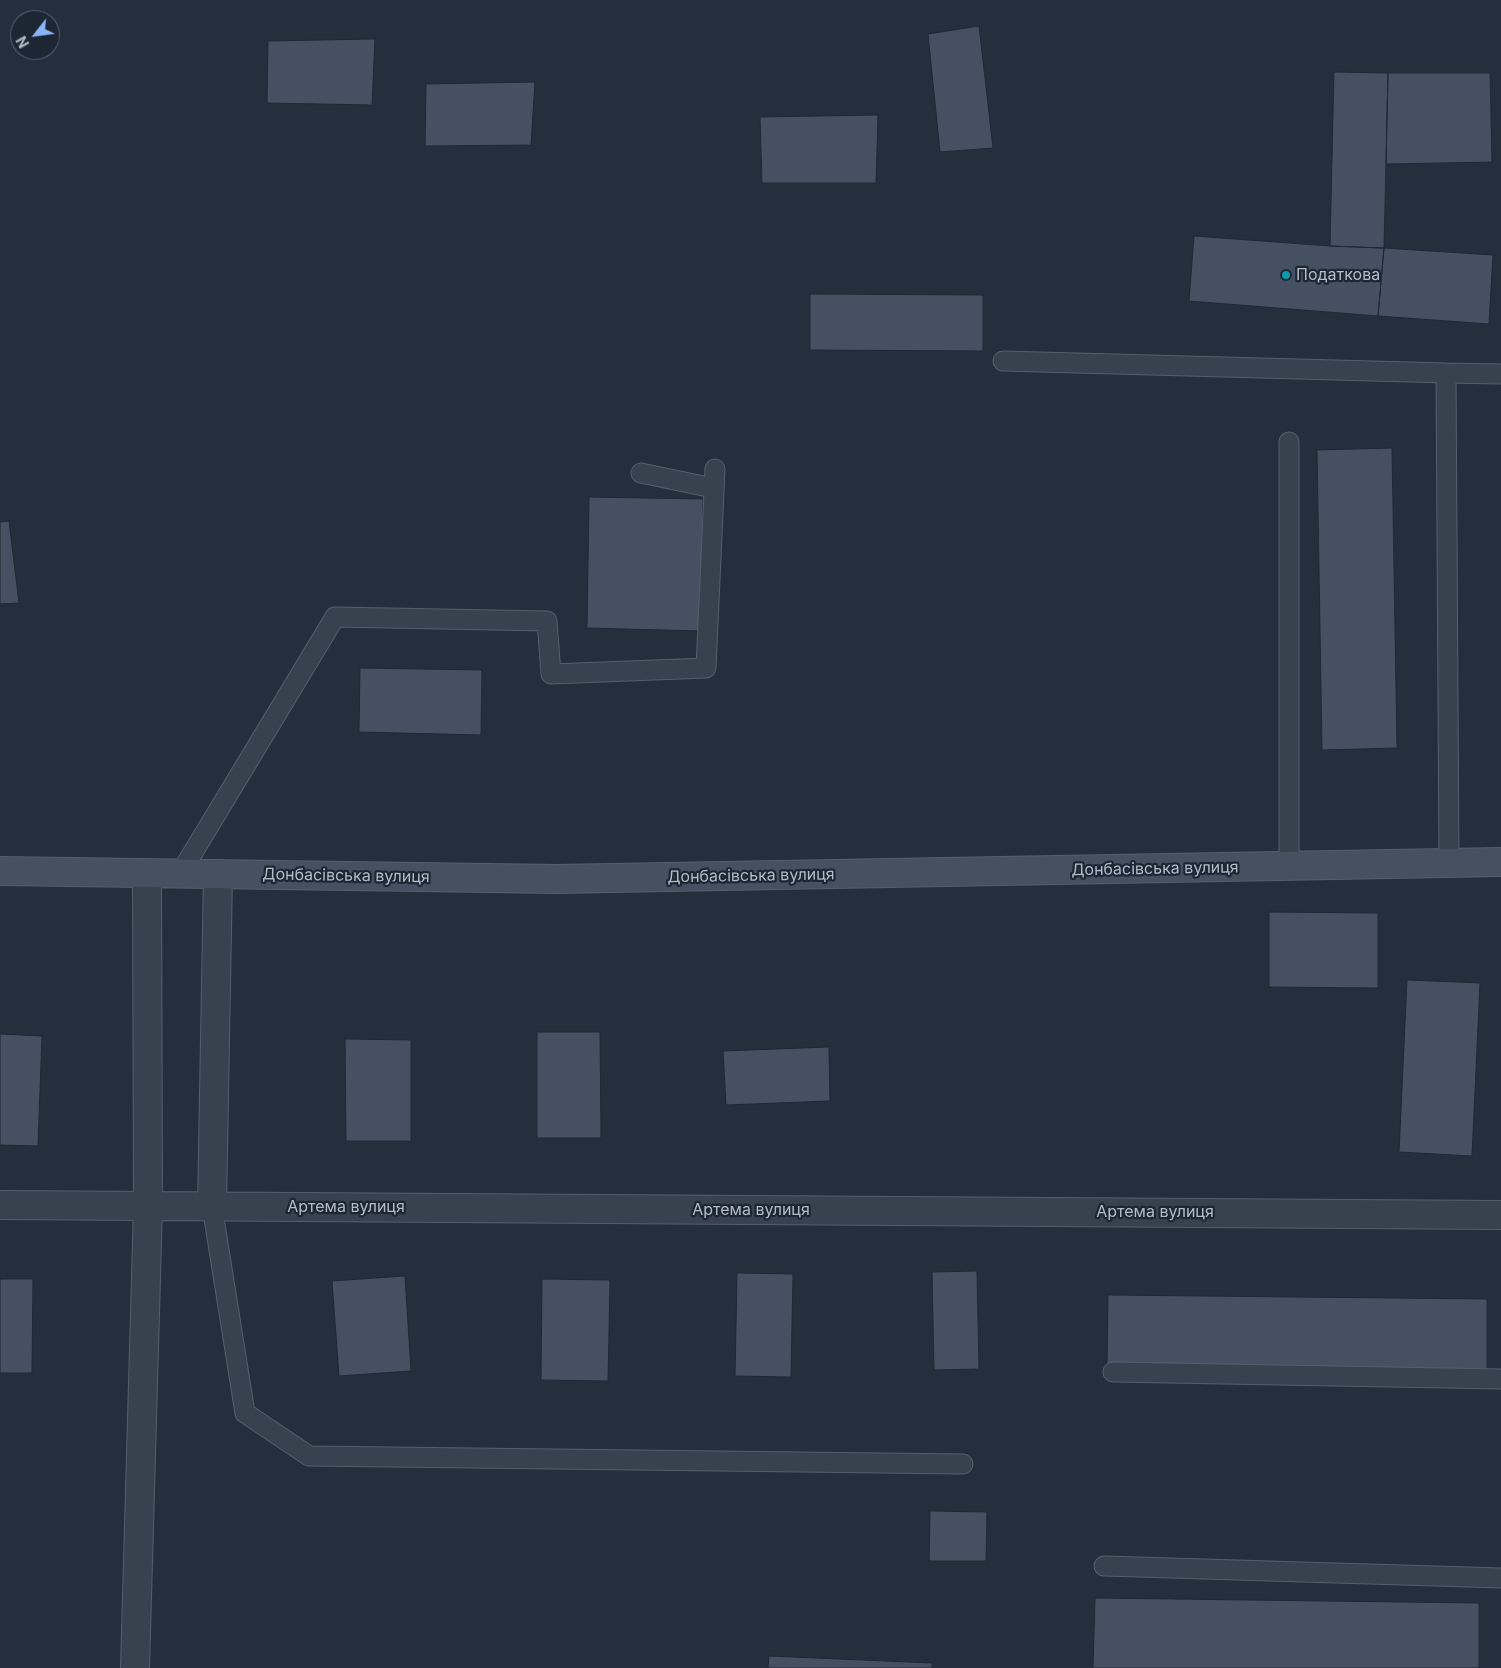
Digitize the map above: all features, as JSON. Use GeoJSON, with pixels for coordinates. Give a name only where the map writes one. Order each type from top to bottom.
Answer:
{"type":"FeatureCollection","features":[{"type":"Feature","properties":{"kind":"street","name":"Донбасівська вулиця"},"geometry":{"type":"LineString","coordinates":[[0,870],[557,880],[1501,862]]}},
{"type":"Feature","properties":{"kind":"street"},"geometry":{"type":"LineString","coordinates":[[135,1668],[148,1206],[148,873]]}},
{"type":"Feature","properties":{"kind":"street"},"geometry":{"type":"LineString","coordinates":[[212,1206],[218,874]]}},
{"type":"Feature","properties":{"kind":"street","name":"Артема вулиця"},"geometry":{"type":"LineString","coordinates":[[0,1205],[1501,1215]]}},
{"type":"Feature","properties":{"kind":"lane"},"geometry":{"type":"LineString","coordinates":[[1003,361],[1501,374]]}},
{"type":"Feature","properties":{"kind":"lane"},"geometry":{"type":"LineString","coordinates":[[1446,373],[1448,863]]}},
{"type":"Feature","properties":{"kind":"lane"},"geometry":{"type":"LineString","coordinates":[[1289,442],[1289,866]]}},
{"type":"Feature","properties":{"kind":"lane"},"geometry":{"type":"LineString","coordinates":[[180,874],[335,617],[547,621],[551,674],[706,668],[715,469]]}},
{"type":"Feature","properties":{"kind":"lane"},"geometry":{"type":"LineString","coordinates":[[641,473],[714,488]]}},
{"type":"Feature","properties":{"kind":"lane"},"geometry":{"type":"LineString","coordinates":[[212,1206],[245,1413],[310,1456],[963,1464]]}},
{"type":"Feature","properties":{"kind":"lane"},"geometry":{"type":"LineString","coordinates":[[1113,1372],[1501,1379]]}},
{"type":"Feature","properties":{"kind":"lane"},"geometry":{"type":"LineString","coordinates":[[1104,1566],[1501,1578]]}},
{"type":"Feature","properties":{"kind":"building"},"geometry":{"type":"Polygon","coordinates":[[[979,26],[993,148],[940,152],[928,34],[979,26]]]}},
{"type":"Feature","properties":{"kind":"building"},"geometry":{"type":"Polygon","coordinates":[[[375,39],[372,105],[267,103],[268,41],[375,39]]]}},
{"type":"Feature","properties":{"kind":"building","name":"Податкова"},"geometry":{"type":"Polygon","coordinates":[[[1334,72],[1388,73],[1384,248],[1330,246],[1334,72]]]}},
{"type":"Feature","properties":{"kind":"building"},"geometry":{"type":"Polygon","coordinates":[[[1388,73],[1490,73],[1492,162],[1386,164],[1388,73]]]}},
{"type":"Feature","properties":{"kind":"building"},"geometry":{"type":"Polygon","coordinates":[[[535,82],[531,145],[425,146],[426,84],[535,82]]]}},
{"type":"Feature","properties":{"kind":"building"},"geometry":{"type":"Polygon","coordinates":[[[878,115],[876,183],[762,183],[760,117],[878,115]]]}},
{"type":"Feature","properties":{"kind":"building","name":"Податкова"},"geometry":{"type":"Polygon","coordinates":[[[1194,236],[1384,248],[1378,316],[1189,301],[1194,236]]]}},
{"type":"Feature","properties":{"kind":"building","name":"Податкова"},"geometry":{"type":"Polygon","coordinates":[[[1384,248],[1493,255],[1489,324],[1378,316],[1384,248]]]}},
{"type":"Feature","properties":{"kind":"building"},"geometry":{"type":"Polygon","coordinates":[[[810,294],[983,295],[983,351],[810,350],[810,294]]]}},
{"type":"Feature","properties":{"kind":"building"},"geometry":{"type":"Polygon","coordinates":[[[1392,448],[1397,748],[1322,750],[1317,450],[1392,448]]]}},
{"type":"Feature","properties":{"kind":"building"},"geometry":{"type":"Polygon","coordinates":[[[589,497],[703,499],[701,631],[587,628],[589,497]]]}},
{"type":"Feature","properties":{"kind":"building"},"geometry":{"type":"Polygon","coordinates":[[[9,521],[19,603],[0,604],[0,522],[9,521]]]}},
{"type":"Feature","properties":{"kind":"building"},"geometry":{"type":"Polygon","coordinates":[[[360,668],[482,670],[481,735],[359,732],[360,668]]]}},
{"type":"Feature","properties":{"kind":"building"},"geometry":{"type":"Polygon","coordinates":[[[1269,912],[1378,913],[1378,988],[1269,987],[1269,912]]]}},
{"type":"Feature","properties":{"kind":"building"},"geometry":{"type":"Polygon","coordinates":[[[1407,980],[1480,983],[1472,1156],[1399,1152],[1407,980]]]}},
{"type":"Feature","properties":{"kind":"building"},"geometry":{"type":"Polygon","coordinates":[[[537,1032],[600,1032],[601,1138],[537,1138],[537,1032]]]}},
{"type":"Feature","properties":{"kind":"building"},"geometry":{"type":"Polygon","coordinates":[[[0,1034],[42,1036],[38,1146],[0,1145],[0,1034]]]}},
{"type":"Feature","properties":{"kind":"building"},"geometry":{"type":"Polygon","coordinates":[[[345,1039],[411,1040],[411,1141],[346,1141],[345,1039]]]}},
{"type":"Feature","properties":{"kind":"building"},"geometry":{"type":"Polygon","coordinates":[[[829,1047],[830,1101],[726,1105],[723,1051],[829,1047]]]}},
{"type":"Feature","properties":{"kind":"building"},"geometry":{"type":"Polygon","coordinates":[[[977,1271],[979,1369],[934,1370],[932,1272],[977,1271]]]}},
{"type":"Feature","properties":{"kind":"building"},"geometry":{"type":"Polygon","coordinates":[[[737,1273],[793,1274],[791,1377],[735,1376],[737,1273]]]}},
{"type":"Feature","properties":{"kind":"building"},"geometry":{"type":"Polygon","coordinates":[[[405,1276],[411,1371],[339,1376],[332,1281],[405,1276]]]}},
{"type":"Feature","properties":{"kind":"building"},"geometry":{"type":"Polygon","coordinates":[[[0,1279],[33,1279],[32,1373],[0,1373],[0,1279]]]}},
{"type":"Feature","properties":{"kind":"building"},"geometry":{"type":"Polygon","coordinates":[[[542,1279],[610,1280],[608,1381],[541,1380],[542,1279]]]}},
{"type":"Feature","properties":{"kind":"building"},"geometry":{"type":"Polygon","coordinates":[[[1108,1295],[1487,1299],[1487,1369],[1107,1365],[1108,1295]]]}},
{"type":"Feature","properties":{"kind":"building"},"geometry":{"type":"Polygon","coordinates":[[[930,1511],[987,1512],[986,1561],[929,1561],[930,1511]]]}},
{"type":"Feature","properties":{"kind":"building"},"geometry":{"type":"Polygon","coordinates":[[[1095,1598],[1479,1603],[1479,1668],[1093,1668],[1095,1598]]]}},
{"type":"Feature","properties":{"kind":"building"},"geometry":{"type":"Polygon","coordinates":[[[769,1656],[932,1663],[932,1668],[768,1668],[769,1656]]]}},
{"type":"Feature","properties":{"kind":"place","name":"Податкова"},"geometry":{"type":"Point","coordinates":[1286,275]}}]}
